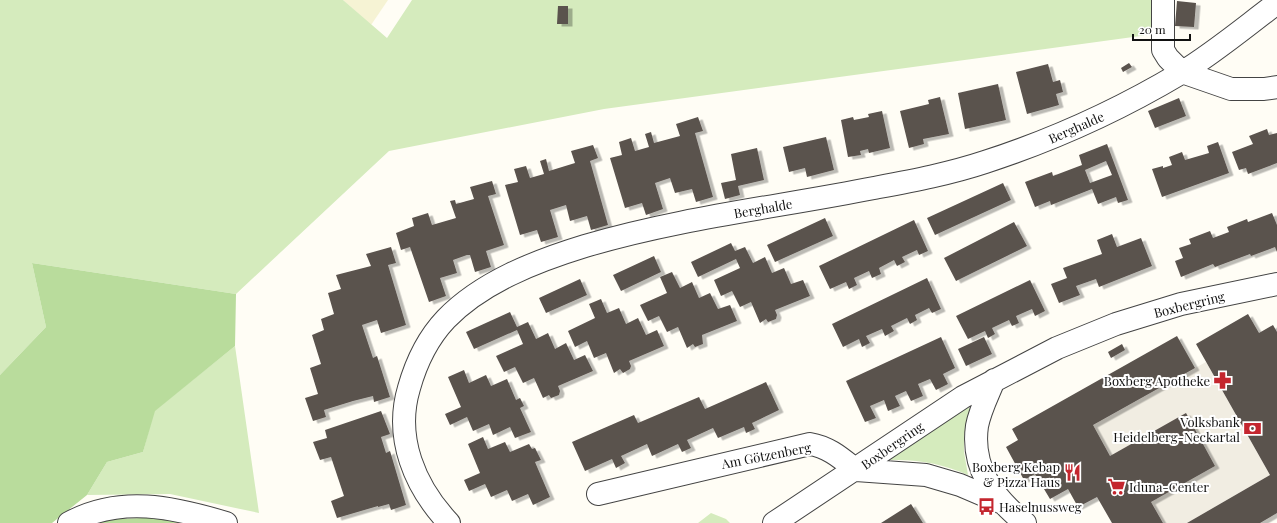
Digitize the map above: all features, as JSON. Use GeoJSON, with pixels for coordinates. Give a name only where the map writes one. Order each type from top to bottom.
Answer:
{"type":"FeatureCollection","features":[{"type":"Feature","properties":{"kind":"street"},"geometry":{"type":"LineString","coordinates":[[1163,0],[1163,50],[1168,58],[1182,72],[1231,89],[1264,89],[1277,87]]}},
{"type":"Feature","properties":{"kind":"street","name":"Berghalde"},"geometry":{"type":"LineString","coordinates":[[445,521],[434,507],[420,484],[409,457],[404,413],[415,366],[428,341],[445,320],[476,294],[527,267],[553,256],[621,236],[730,213],[916,180],[981,163],[1027,148],[1093,120],[1182,72],[1277,4]]}},
{"type":"Feature","properties":{"kind":"street","name":"Boxbergring"},"geometry":{"type":"LineString","coordinates":[[856,470],[932,417],[994,380],[1057,348],[1116,324],[1180,304],[1277,284]]}},
{"type":"Feature","properties":{"kind":"street","name":"Boxbergring"},"geometry":{"type":"LineString","coordinates":[[994,380],[977,425],[976,442],[979,462],[986,480],[1000,502],[1024,523]]}},
{"type":"Feature","properties":{"kind":"street","name":"Am Götzenberg"},"geometry":{"type":"LineString","coordinates":[[598,494],[810,444],[821,446],[835,454],[856,470]]}},
{"type":"Feature","properties":{"kind":"street"},"geometry":{"type":"LineString","coordinates":[[774,523],[856,470]]}},
{"type":"Feature","properties":{"kind":"street","name":"Boxbergring"},"geometry":{"type":"LineString","coordinates":[[856,470],[926,475],[960,485],[1000,502]]}},
{"type":"Feature","properties":{"kind":"street"},"geometry":{"type":"LineString","coordinates":[[68,523],[92,512],[109,508],[148,505],[165,507],[226,523]]}},
{"type":"Feature","properties":{"kind":"shaded area"},"geometry":{"type":"Polygon","coordinates":[[[343,0],[388,0],[371,25],[343,0]]]}},
{"type":"Feature","properties":{"kind":"shaded area"},"geometry":{"type":"Polygon","coordinates":[[[1206,362],[1270,475],[1187,523],[1163,523],[1151,502],[1215,466],[1186,414],[1110,456],[1093,425],[1206,362]]]}},
{"type":"Feature","properties":{"kind":"green space"},"geometry":{"type":"Polygon","coordinates":[[[0,0],[343,0],[387,38],[412,0],[1156,0],[1155,34],[604,109],[389,151],[236,294],[32,263],[46,327],[0,375],[0,0]]]}},
{"type":"Feature","properties":{"kind":"green space"},"geometry":{"type":"Polygon","coordinates":[[[32,263],[236,294],[235,346],[155,411],[143,452],[107,462],[87,495],[52,523],[0,523],[0,375],[46,327],[32,263]]]}},
{"type":"Feature","properties":{"kind":"green space"},"geometry":{"type":"Polygon","coordinates":[[[235,346],[259,513],[170,494],[87,495],[107,462],[143,452],[154,411],[235,346]]]}},
{"type":"Feature","properties":{"kind":"green space"},"geometry":{"type":"Polygon","coordinates":[[[968,407],[970,408],[964,436],[964,452],[968,475],[931,463],[911,460],[891,460],[890,458],[968,407]]]}},
{"type":"Feature","properties":{"kind":"green space"},"geometry":{"type":"Polygon","coordinates":[[[711,513],[726,519],[730,523],[698,523],[711,513]]]}},
{"type":"Feature","properties":{"kind":"green space"},"geometry":{"type":"Polygon","coordinates":[[[165,517],[186,523],[91,523],[96,520],[165,517]]]}},
{"type":"Feature","properties":{"kind":"building"},"geometry":{"type":"Polygon","coordinates":[[[1177,1],[1196,3],[1194,27],[1175,26],[1177,1]]]}},
{"type":"Feature","properties":{"kind":"building"},"geometry":{"type":"Polygon","coordinates":[[[558,6],[568,6],[568,24],[557,24],[558,6]]]}},
{"type":"Feature","properties":{"kind":"building"},"geometry":{"type":"Polygon","coordinates":[[[1129,63],[1132,67],[1123,72],[1121,68],[1129,63]]]}},
{"type":"Feature","properties":{"kind":"building"},"geometry":{"type":"Polygon","coordinates":[[[1048,64],[1053,82],[1060,80],[1063,92],[1056,94],[1059,105],[1027,114],[1016,72],[1048,64]]]}},
{"type":"Feature","properties":{"kind":"building"},"geometry":{"type":"Polygon","coordinates":[[[998,84],[1006,120],[965,129],[958,93],[998,84]]]}},
{"type":"Feature","properties":{"kind":"building"},"geometry":{"type":"Polygon","coordinates":[[[940,97],[949,134],[923,139],[924,144],[909,148],[900,111],[929,104],[928,100],[940,97]]]}},
{"type":"Feature","properties":{"kind":"building"},"geometry":{"type":"Polygon","coordinates":[[[1179,98],[1186,116],[1155,128],[1148,111],[1179,98]]]}},
{"type":"Feature","properties":{"kind":"building"},"geometry":{"type":"Polygon","coordinates":[[[882,111],[890,148],[869,153],[868,149],[860,151],[861,155],[848,157],[841,120],[853,117],[854,120],[869,117],[868,114],[882,111]]]}},
{"type":"Feature","properties":{"kind":"building"},"geometry":{"type":"Polygon","coordinates":[[[698,117],[703,131],[695,133],[713,197],[696,202],[692,189],[675,193],[670,178],[655,183],[663,209],[646,215],[642,203],[625,208],[610,158],[622,155],[619,142],[631,138],[635,151],[649,147],[645,134],[651,132],[654,143],[680,136],[676,124],[698,117]]]}},
{"type":"Feature","properties":{"kind":"building"},"geometry":{"type":"Polygon","coordinates":[[[1267,129],[1269,135],[1277,133],[1277,163],[1248,174],[1246,168],[1239,170],[1232,152],[1253,144],[1249,136],[1267,129]]]}},
{"type":"Feature","properties":{"kind":"building"},"geometry":{"type":"Polygon","coordinates":[[[826,137],[834,170],[807,177],[805,168],[789,172],[783,147],[826,137]]]}},
{"type":"Feature","properties":{"kind":"building"},"geometry":{"type":"Polygon","coordinates":[[[1218,142],[1229,173],[1162,197],[1152,169],[1172,165],[1169,157],[1182,152],[1185,160],[1209,153],[1207,146],[1218,142]]]}},
{"type":"Feature","properties":{"kind":"building"},"geometry":{"type":"Polygon","coordinates":[[[1107,144],[1128,200],[1118,203],[1116,197],[1098,204],[1092,189],[1051,205],[1050,201],[1035,207],[1025,182],[1052,172],[1053,176],[1082,165],[1079,155],[1107,144]],[[1106,161],[1085,170],[1090,183],[1112,175],[1106,161]]]}},
{"type":"Feature","properties":{"kind":"building"},"geometry":{"type":"Polygon","coordinates":[[[593,145],[598,158],[590,161],[608,225],[591,230],[587,216],[570,221],[566,205],[550,210],[558,237],[541,242],[537,230],[520,235],[505,185],[518,182],[514,169],[526,166],[530,178],[544,174],[540,161],[546,159],[549,171],[575,163],[571,151],[593,145]]]}},
{"type":"Feature","properties":{"kind":"building"},"geometry":{"type":"Polygon","coordinates":[[[757,148],[764,180],[738,186],[740,195],[725,199],[721,183],[736,180],[731,154],[757,148]]]}},
{"type":"Feature","properties":{"kind":"building"},"geometry":{"type":"Polygon","coordinates":[[[492,181],[496,194],[488,196],[504,245],[486,251],[491,267],[475,272],[470,255],[453,260],[457,273],[440,278],[446,296],[429,302],[410,247],[401,250],[396,233],[414,226],[412,218],[428,213],[432,225],[456,218],[450,201],[455,200],[456,204],[474,199],[470,187],[492,181]]]}},
{"type":"Feature","properties":{"kind":"building"},"geometry":{"type":"Polygon","coordinates":[[[1003,183],[1011,200],[935,235],[927,218],[1003,183]]]}},
{"type":"Feature","properties":{"kind":"building"},"geometry":{"type":"Polygon","coordinates":[[[1272,213],[1277,225],[1277,252],[1275,247],[1251,256],[1250,254],[1215,267],[1213,264],[1181,277],[1175,261],[1183,258],[1179,248],[1191,244],[1189,239],[1210,231],[1213,238],[1229,232],[1227,227],[1247,219],[1248,222],[1272,213]]]}},
{"type":"Feature","properties":{"kind":"building"},"geometry":{"type":"Polygon","coordinates":[[[825,218],[833,236],[775,262],[767,245],[825,218]]]}},
{"type":"Feature","properties":{"kind":"building"},"geometry":{"type":"Polygon","coordinates":[[[914,220],[928,251],[919,255],[917,250],[902,257],[905,262],[897,266],[894,260],[879,268],[881,274],[872,278],[869,271],[854,278],[857,285],[849,289],[846,282],[830,289],[819,266],[914,220]]]}},
{"type":"Feature","properties":{"kind":"building"},"geometry":{"type":"Polygon","coordinates":[[[1014,222],[1027,246],[956,281],[944,258],[1014,222]]]}},
{"type":"Feature","properties":{"kind":"building"},"geometry":{"type":"Polygon","coordinates":[[[1112,234],[1117,247],[1141,238],[1152,266],[1099,287],[1096,279],[1076,286],[1080,295],[1059,303],[1051,284],[1067,278],[1063,268],[1102,254],[1097,240],[1112,234]]]}},
{"type":"Feature","properties":{"kind":"building"},"geometry":{"type":"Polygon","coordinates":[[[731,243],[735,251],[745,247],[753,263],[765,257],[772,273],[784,268],[791,284],[803,280],[810,296],[775,310],[777,315],[776,319],[768,322],[766,319],[760,323],[751,302],[740,307],[732,291],[721,296],[714,280],[740,268],[736,259],[698,277],[691,262],[731,243]]]}},
{"type":"Feature","properties":{"kind":"building"},"geometry":{"type":"Polygon","coordinates":[[[391,247],[396,263],[388,265],[406,325],[381,333],[377,320],[362,325],[373,358],[377,356],[390,397],[374,402],[373,396],[324,410],[326,417],[313,421],[305,398],[318,394],[310,368],[321,364],[312,335],[324,330],[321,319],[334,314],[328,293],[341,289],[336,275],[371,266],[366,254],[391,247]]]}},
{"type":"Feature","properties":{"kind":"building"},"geometry":{"type":"Polygon","coordinates":[[[654,256],[661,272],[621,291],[613,275],[654,256]]]}},
{"type":"Feature","properties":{"kind":"building"},"geometry":{"type":"Polygon","coordinates":[[[672,272],[680,288],[692,282],[699,298],[710,293],[718,309],[730,305],[737,321],[702,335],[703,344],[695,347],[693,344],[687,348],[678,327],[667,332],[659,316],[648,321],[640,305],[667,293],[660,277],[672,272]]]}},
{"type":"Feature","properties":{"kind":"building"},"geometry":{"type":"Polygon","coordinates":[[[927,278],[941,309],[932,313],[929,308],[915,315],[917,320],[910,324],[907,318],[891,326],[894,331],[885,336],[882,329],[866,336],[870,343],[862,347],[859,339],[843,347],[832,324],[927,278]]]}},
{"type":"Feature","properties":{"kind":"building"},"geometry":{"type":"Polygon","coordinates":[[[580,279],[587,295],[546,313],[539,298],[580,279]]]}},
{"type":"Feature","properties":{"kind":"building"},"geometry":{"type":"Polygon","coordinates":[[[1030,280],[1045,311],[1035,316],[1032,309],[1016,316],[1019,323],[1012,326],[1009,320],[992,328],[995,334],[988,338],[985,331],[968,339],[956,316],[1030,280]]]}},
{"type":"Feature","properties":{"kind":"building"},"geometry":{"type":"Polygon","coordinates":[[[601,299],[607,313],[619,308],[626,324],[638,318],[646,335],[657,330],[664,346],[629,361],[631,366],[630,369],[623,373],[620,369],[614,373],[606,353],[594,358],[587,341],[575,347],[568,331],[595,318],[589,304],[601,299]]]}},
{"type":"Feature","properties":{"kind":"building"},"geometry":{"type":"Polygon","coordinates":[[[510,312],[517,327],[528,322],[536,339],[548,333],[555,349],[566,343],[574,360],[585,355],[593,371],[558,386],[560,391],[559,395],[551,398],[549,395],[543,398],[534,378],[523,383],[515,367],[504,372],[496,356],[523,344],[517,330],[474,349],[466,332],[510,312]]]}},
{"type":"Feature","properties":{"kind":"building"},"geometry":{"type":"Polygon","coordinates":[[[1248,314],[1259,333],[1273,325],[1277,332],[1277,513],[1260,523],[1187,523],[1270,475],[1196,344],[1248,314]]]}},
{"type":"Feature","properties":{"kind":"building"},"geometry":{"type":"Polygon","coordinates":[[[1177,336],[1195,368],[1093,425],[1110,456],[1186,413],[1215,466],[1151,502],[1163,523],[1112,523],[1097,497],[1078,507],[1068,489],[1050,499],[1035,474],[1024,480],[1006,447],[1018,440],[1012,429],[1177,336]]]}},
{"type":"Feature","properties":{"kind":"building"},"geometry":{"type":"Polygon","coordinates":[[[941,337],[955,368],[943,374],[948,384],[936,390],[930,379],[918,384],[923,396],[911,401],[906,391],[895,396],[900,406],[888,411],[884,400],[870,406],[876,418],[865,422],[846,381],[941,337]]]}},
{"type":"Feature","properties":{"kind":"building"},"geometry":{"type":"Polygon","coordinates":[[[984,337],[992,354],[966,366],[958,349],[984,337]]]}},
{"type":"Feature","properties":{"kind":"building"},"geometry":{"type":"Polygon","coordinates":[[[1122,344],[1125,350],[1111,358],[1108,352],[1122,344]]]}},
{"type":"Feature","properties":{"kind":"building"},"geometry":{"type":"Polygon","coordinates":[[[464,370],[469,383],[486,375],[491,386],[507,379],[516,400],[520,398],[524,406],[520,408],[531,432],[515,438],[510,427],[493,435],[489,424],[473,431],[467,417],[450,425],[445,414],[461,407],[448,377],[464,370]]]}},
{"type":"Feature","properties":{"kind":"building"},"geometry":{"type":"Polygon","coordinates":[[[766,382],[779,410],[752,423],[755,429],[746,433],[744,427],[718,438],[713,428],[687,440],[691,448],[682,452],[678,444],[652,456],[647,444],[621,456],[625,463],[616,468],[612,459],[585,471],[572,442],[634,415],[638,423],[699,397],[705,409],[766,382]]]}},
{"type":"Feature","properties":{"kind":"building"},"geometry":{"type":"Polygon","coordinates":[[[381,411],[390,434],[381,437],[386,453],[390,451],[406,505],[391,510],[389,504],[378,506],[337,518],[331,501],[344,496],[331,457],[320,460],[313,442],[327,438],[325,430],[381,411]]]}},
{"type":"Feature","properties":{"kind":"building"},"geometry":{"type":"Polygon","coordinates":[[[483,437],[488,449],[505,442],[510,452],[529,444],[532,449],[535,448],[541,460],[535,462],[550,497],[533,505],[528,494],[512,501],[507,490],[491,497],[485,484],[469,491],[464,480],[480,473],[468,444],[483,437]]]}},
{"type":"Feature","properties":{"kind":"building"},"geometry":{"type":"Polygon","coordinates":[[[911,504],[923,523],[881,523],[911,504]]]}},
{"type":"Feature","properties":{"kind":"place","name":"Boxberg Apotheke"},"geometry":{"type":"Point","coordinates":[1223,380]}},
{"type":"Feature","properties":{"kind":"place","name":"Volksbank Heidelberg-Neckartal"},"geometry":{"type":"Point","coordinates":[1253,428]}},
{"type":"Feature","properties":{"kind":"place","name":"Boxberg Kebap & Pizza Haus"},"geometry":{"type":"Point","coordinates":[1073,473]}},
{"type":"Feature","properties":{"kind":"place","name":"Iduna-Center"},"geometry":{"type":"Point","coordinates":[1116,486]}},
{"type":"Feature","properties":{"kind":"place","name":"Haselnussweg"},"geometry":{"type":"Point","coordinates":[986,506]}}]}
